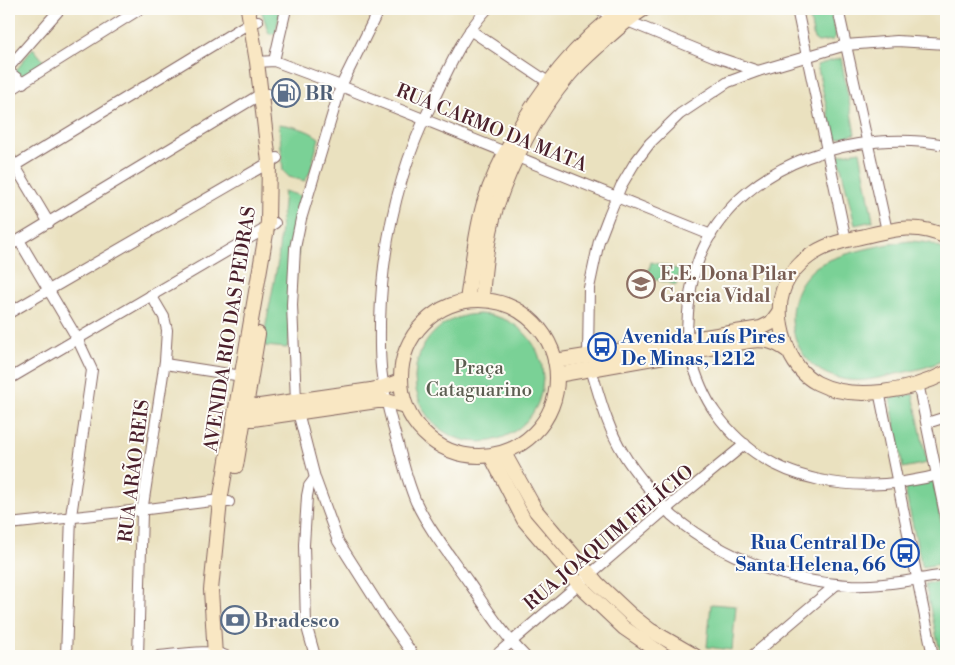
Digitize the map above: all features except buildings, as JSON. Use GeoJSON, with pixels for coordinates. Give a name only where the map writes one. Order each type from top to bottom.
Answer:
{"type":"FeatureCollection","features":[{"type":"Feature","properties":{"kind":"main road"},"geometry":{"type":"LineString","coordinates":[[482,299],[491,228],[512,154],[526,114],[565,60],[596,30],[622,15],[644,9]]}},
{"type":"Feature","properties":{"kind":"main road","name":"AVENIDA RIO DAS PEDRAS"},"geometry":{"type":"LineString","coordinates":[[220,655],[211,590],[240,412],[273,250],[270,191],[273,160],[265,94],[265,62],[253,15]]}},
{"type":"Feature","properties":{"kind":"main road"},"geometry":{"type":"LineString","coordinates":[[467,300],[484,202],[498,166],[512,154],[555,93],[622,15]]}},
{"type":"Feature","properties":{"kind":"main road","name":"AVENIDA RIO DAS PEDRAS"},"geometry":{"type":"LineString","coordinates":[[240,412],[242,376],[271,226]]}},
{"type":"Feature","properties":{"kind":"main road"},"geometry":{"type":"LineString","coordinates":[[946,237],[936,232],[916,228],[887,231],[833,244],[814,253],[792,274],[784,290],[780,312],[788,351],[796,365],[805,375],[829,388],[849,393],[879,392],[918,384],[946,373]]}},
{"type":"Feature","properties":{"kind":"main road"},"geometry":{"type":"LineString","coordinates":[[482,299],[511,306],[523,313],[544,334],[551,347],[556,368],[556,392],[551,408],[543,423],[532,436],[519,446],[497,454],[470,456],[440,446],[423,433],[405,406],[400,381],[404,352],[418,327],[428,317],[440,309],[467,300],[482,299]]}},
{"type":"Feature","properties":{"kind":"main road"},"geometry":{"type":"LineString","coordinates":[[688,346],[761,328],[771,323],[780,312]]}},
{"type":"Feature","properties":{"kind":"main road"},"geometry":{"type":"LineString","coordinates":[[556,368],[688,346],[761,340],[774,342],[788,351]]}},
{"type":"Feature","properties":{"kind":"main road"},"geometry":{"type":"LineString","coordinates":[[240,412],[385,394],[400,381]]}},
{"type":"Feature","properties":{"kind":"main road"},"geometry":{"type":"LineString","coordinates":[[385,394],[405,406]]}},
{"type":"Feature","properties":{"kind":"main road"},"geometry":{"type":"LineString","coordinates":[[497,454],[608,614],[624,628],[665,656]]}},
{"type":"Feature","properties":{"kind":"main road"},"geometry":{"type":"LineString","coordinates":[[584,580],[613,599],[650,630],[695,656]]}},
{"type":"Feature","properties":{"kind":"street"},"geometry":{"type":"LineString","coordinates":[[9,67],[60,9]]}},
{"type":"Feature","properties":{"kind":"street"},"geometry":{"type":"LineString","coordinates":[[9,91],[140,9]]}},
{"type":"Feature","properties":{"kind":"street"},"geometry":{"type":"LineString","coordinates":[[265,62],[286,9]]}},
{"type":"Feature","properties":{"kind":"street"},"geometry":{"type":"LineString","coordinates":[[378,9],[341,86],[309,190],[295,248],[292,305],[297,406],[315,478],[338,541],[385,615],[414,656]]}},
{"type":"Feature","properties":{"kind":"street"},"geometry":{"type":"LineString","coordinates":[[487,9],[462,42],[424,119],[403,171],[383,270],[380,344],[385,394],[408,482],[417,504],[511,642],[525,656]]}},
{"type":"Feature","properties":{"kind":"street"},"geometry":{"type":"LineString","coordinates":[[598,9],[622,15],[723,60],[758,71]]}},
{"type":"Feature","properties":{"kind":"street"},"geometry":{"type":"LineString","coordinates":[[797,9],[846,240]]}},
{"type":"Feature","properties":{"kind":"street"},"geometry":{"type":"LineString","coordinates":[[838,9],[887,231]]}},
{"type":"Feature","properties":{"kind":"street"},"geometry":{"type":"LineString","coordinates":[[49,223],[11,164],[253,15]]}},
{"type":"Feature","properties":{"kind":"street"},"geometry":{"type":"LineString","coordinates":[[470,30],[548,82]]}},
{"type":"Feature","properties":{"kind":"street"},"geometry":{"type":"LineString","coordinates":[[946,44],[898,42],[846,45],[737,78],[722,85],[696,102],[664,129],[634,164],[617,196],[600,241],[593,264],[589,288],[589,362],[607,421],[623,454],[674,518],[744,561],[827,584],[851,586],[946,575]]}},
{"type":"Feature","properties":{"kind":"street"},"geometry":{"type":"LineString","coordinates":[[723,60],[731,66],[737,78]]}},
{"type":"Feature","properties":{"kind":"street","name":"RUA CARMO DA MATA"},"geometry":{"type":"LineString","coordinates":[[265,62],[341,86],[711,235]]}},
{"type":"Feature","properties":{"kind":"street"},"geometry":{"type":"LineString","coordinates":[[9,72],[23,83]]}},
{"type":"Feature","properties":{"kind":"street"},"geometry":{"type":"LineString","coordinates":[[9,246],[265,94]]}},
{"type":"Feature","properties":{"kind":"street"},"geometry":{"type":"LineString","coordinates":[[942,474],[896,482],[860,485],[817,480],[798,475],[774,464],[745,444],[726,426],[714,411],[702,390],[688,346],[690,292],[704,247],[732,205],[754,186],[780,169],[806,157],[827,151],[867,144],[910,141],[946,145]]}},
{"type":"Feature","properties":{"kind":"street"},"geometry":{"type":"LineString","coordinates":[[9,313],[273,160]]}},
{"type":"Feature","properties":{"kind":"street"},"geometry":{"type":"LineString","coordinates":[[9,378],[271,226]]}},
{"type":"Feature","properties":{"kind":"street"},"geometry":{"type":"LineString","coordinates":[[18,240],[77,338],[91,366],[92,376],[71,518],[66,656]]}},
{"type":"Feature","properties":{"kind":"street","name":"RUA ARÃO REIS"},"geometry":{"type":"LineString","coordinates":[[138,656],[143,510],[165,364],[166,325],[151,295]]}},
{"type":"Feature","properties":{"kind":"street"},"geometry":{"type":"LineString","coordinates":[[165,364],[242,376]]}},
{"type":"Feature","properties":{"kind":"street"},"geometry":{"type":"LineString","coordinates":[[918,384],[942,474],[946,520]]}},
{"type":"Feature","properties":{"kind":"street"},"geometry":{"type":"LineString","coordinates":[[879,392],[933,656]]}},
{"type":"Feature","properties":{"kind":"street"},"geometry":{"type":"LineString","coordinates":[[927,423],[946,417]]}},
{"type":"Feature","properties":{"kind":"street","name":"RUA JOAQUIM FELÍCIO"},"geometry":{"type":"LineString","coordinates":[[495,656],[745,444]]}},
{"type":"Feature","properties":{"kind":"street"},"geometry":{"type":"LineString","coordinates":[[315,478],[309,486],[307,496],[304,545],[306,624],[315,656]]}},
{"type":"Feature","properties":{"kind":"street"},"geometry":{"type":"LineString","coordinates":[[9,524],[225,501]]}},
{"type":"Feature","properties":{"kind":"street"},"geometry":{"type":"LineString","coordinates":[[752,656],[837,584]]}},
{"type":"Feature","properties":{"kind":"street"},"geometry":{"type":"LineString","coordinates":[[158,656],[205,653],[220,655]]}},
{"type":"Feature","properties":{"kind":"green space"},"geometry":{"type":"Polygon","coordinates":[[[261,9],[281,9],[275,34],[269,34],[261,9]]]}},
{"type":"Feature","properties":{"kind":"green space"},"geometry":{"type":"Polygon","coordinates":[[[808,9],[830,9],[836,36],[833,40],[818,42],[814,39],[808,9]]]}},
{"type":"Feature","properties":{"kind":"green space"},"geometry":{"type":"Polygon","coordinates":[[[33,48],[47,65],[27,77],[15,72],[33,48]]]}},
{"type":"Feature","properties":{"kind":"green space"},"geometry":{"type":"Polygon","coordinates":[[[841,58],[855,134],[834,139],[817,65],[841,58]]]}},
{"type":"Feature","properties":{"kind":"green space"},"geometry":{"type":"Polygon","coordinates":[[[279,124],[300,128],[319,138],[310,172],[305,181],[289,177],[283,171],[279,124]]]}},
{"type":"Feature","properties":{"kind":"green space"},"geometry":{"type":"Polygon","coordinates":[[[860,151],[873,221],[855,225],[838,155],[860,151]]]}},
{"type":"Feature","properties":{"kind":"green space"},"geometry":{"type":"Polygon","coordinates":[[[284,191],[304,197],[287,348],[265,346],[263,340],[278,261],[284,191]]]}},
{"type":"Feature","properties":{"kind":"green space"},"geometry":{"type":"Polygon","coordinates":[[[911,241],[930,243],[946,251],[946,358],[922,368],[866,380],[843,379],[819,369],[806,358],[798,344],[793,328],[792,311],[796,295],[804,280],[816,267],[824,262],[876,247],[911,241]]]}},
{"type":"Feature","properties":{"kind":"green space"},"geometry":{"type":"Polygon","coordinates":[[[651,262],[680,270],[676,285],[647,277],[651,262]]]}},
{"type":"Feature","properties":{"kind":"green space","name":"Praça Cataguarino"},"geometry":{"type":"Polygon","coordinates":[[[479,314],[504,318],[525,332],[539,353],[543,378],[539,403],[525,424],[504,438],[479,442],[454,438],[433,424],[419,403],[415,378],[419,353],[433,332],[454,318],[479,314]]]}},
{"type":"Feature","properties":{"kind":"green space"},"geometry":{"type":"Polygon","coordinates":[[[913,394],[927,463],[903,468],[890,398],[913,394]]]}},
{"type":"Feature","properties":{"kind":"green space"},"geometry":{"type":"Polygon","coordinates":[[[933,480],[946,549],[946,563],[922,567],[904,485],[933,480]]]}},
{"type":"Feature","properties":{"kind":"green space"},"geometry":{"type":"Polygon","coordinates":[[[946,580],[946,656],[941,656],[925,585],[946,580]]]}},
{"type":"Feature","properties":{"kind":"green space"},"geometry":{"type":"Polygon","coordinates":[[[711,604],[736,606],[732,650],[707,647],[711,604]]]}},
{"type":"Feature","properties":{"kind":"place","name":"BR"},"geometry":{"type":"Point","coordinates":[286,93]}},
{"type":"Feature","properties":{"kind":"place","name":"E.E. Dona Pilar Garcia Vidal"},"geometry":{"type":"Point","coordinates":[641,284]}},
{"type":"Feature","properties":{"kind":"place","name":"Avenida Luís Pires De Minas, 1212"},"geometry":{"type":"Point","coordinates":[602,347]}},
{"type":"Feature","properties":{"kind":"place","name":"Rua Central De Santa Helena, 66"},"geometry":{"type":"Point","coordinates":[905,553]}},
{"type":"Feature","properties":{"kind":"place","name":"Bradesco"},"geometry":{"type":"Point","coordinates":[235,620]}}]}
